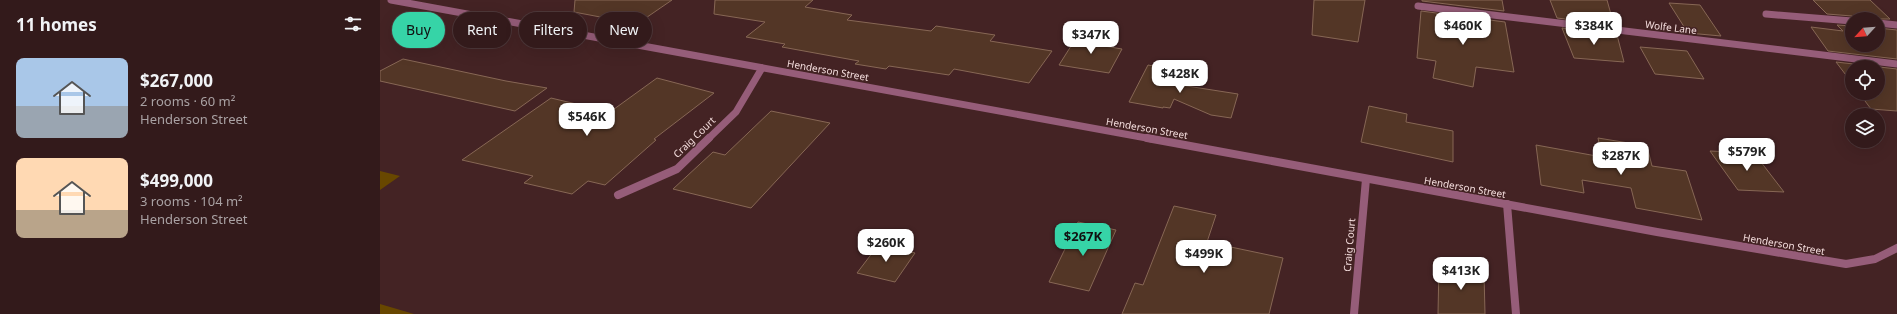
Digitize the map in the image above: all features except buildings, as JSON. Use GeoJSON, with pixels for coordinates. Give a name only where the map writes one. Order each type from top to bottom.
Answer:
{"type":"FeatureCollection","features":[{"type":"Feature","properties":{"kind":"street","name":"Henderson Street"},"geometry":{"type":"LineString","coordinates":[[391,0],[1366,179],[1846,264],[1875,259],[1897,248]]}},
{"type":"Feature","properties":{"kind":"street","name":"Wolfe Lane"},"geometry":{"type":"LineString","coordinates":[[1418,6],[1897,64]]}},
{"type":"Feature","properties":{"kind":"street"},"geometry":{"type":"LineString","coordinates":[[1766,14],[1845,20]]}},
{"type":"Feature","properties":{"kind":"street"},"geometry":{"type":"LineString","coordinates":[[1885,24],[1897,25]]}},
{"type":"Feature","properties":{"kind":"street","name":"Craig Court"},"geometry":{"type":"LineString","coordinates":[[618,195],[677,169],[736,112],[762,68]]}},
{"type":"Feature","properties":{"kind":"street","name":"Craig Court"},"geometry":{"type":"LineString","coordinates":[[1354,314],[1366,179]]}},
{"type":"Feature","properties":{"kind":"street"},"geometry":{"type":"LineString","coordinates":[[1507,204],[1516,314]]}},
{"type":"Feature","properties":{"kind":"shaded area"},"geometry":{"type":"Polygon","coordinates":[[[380,171],[400,176],[380,190],[380,171]]]}},
{"type":"Feature","properties":{"kind":"shaded area"},"geometry":{"type":"Polygon","coordinates":[[[380,304],[414,314],[380,314],[380,304]]]}}]}
